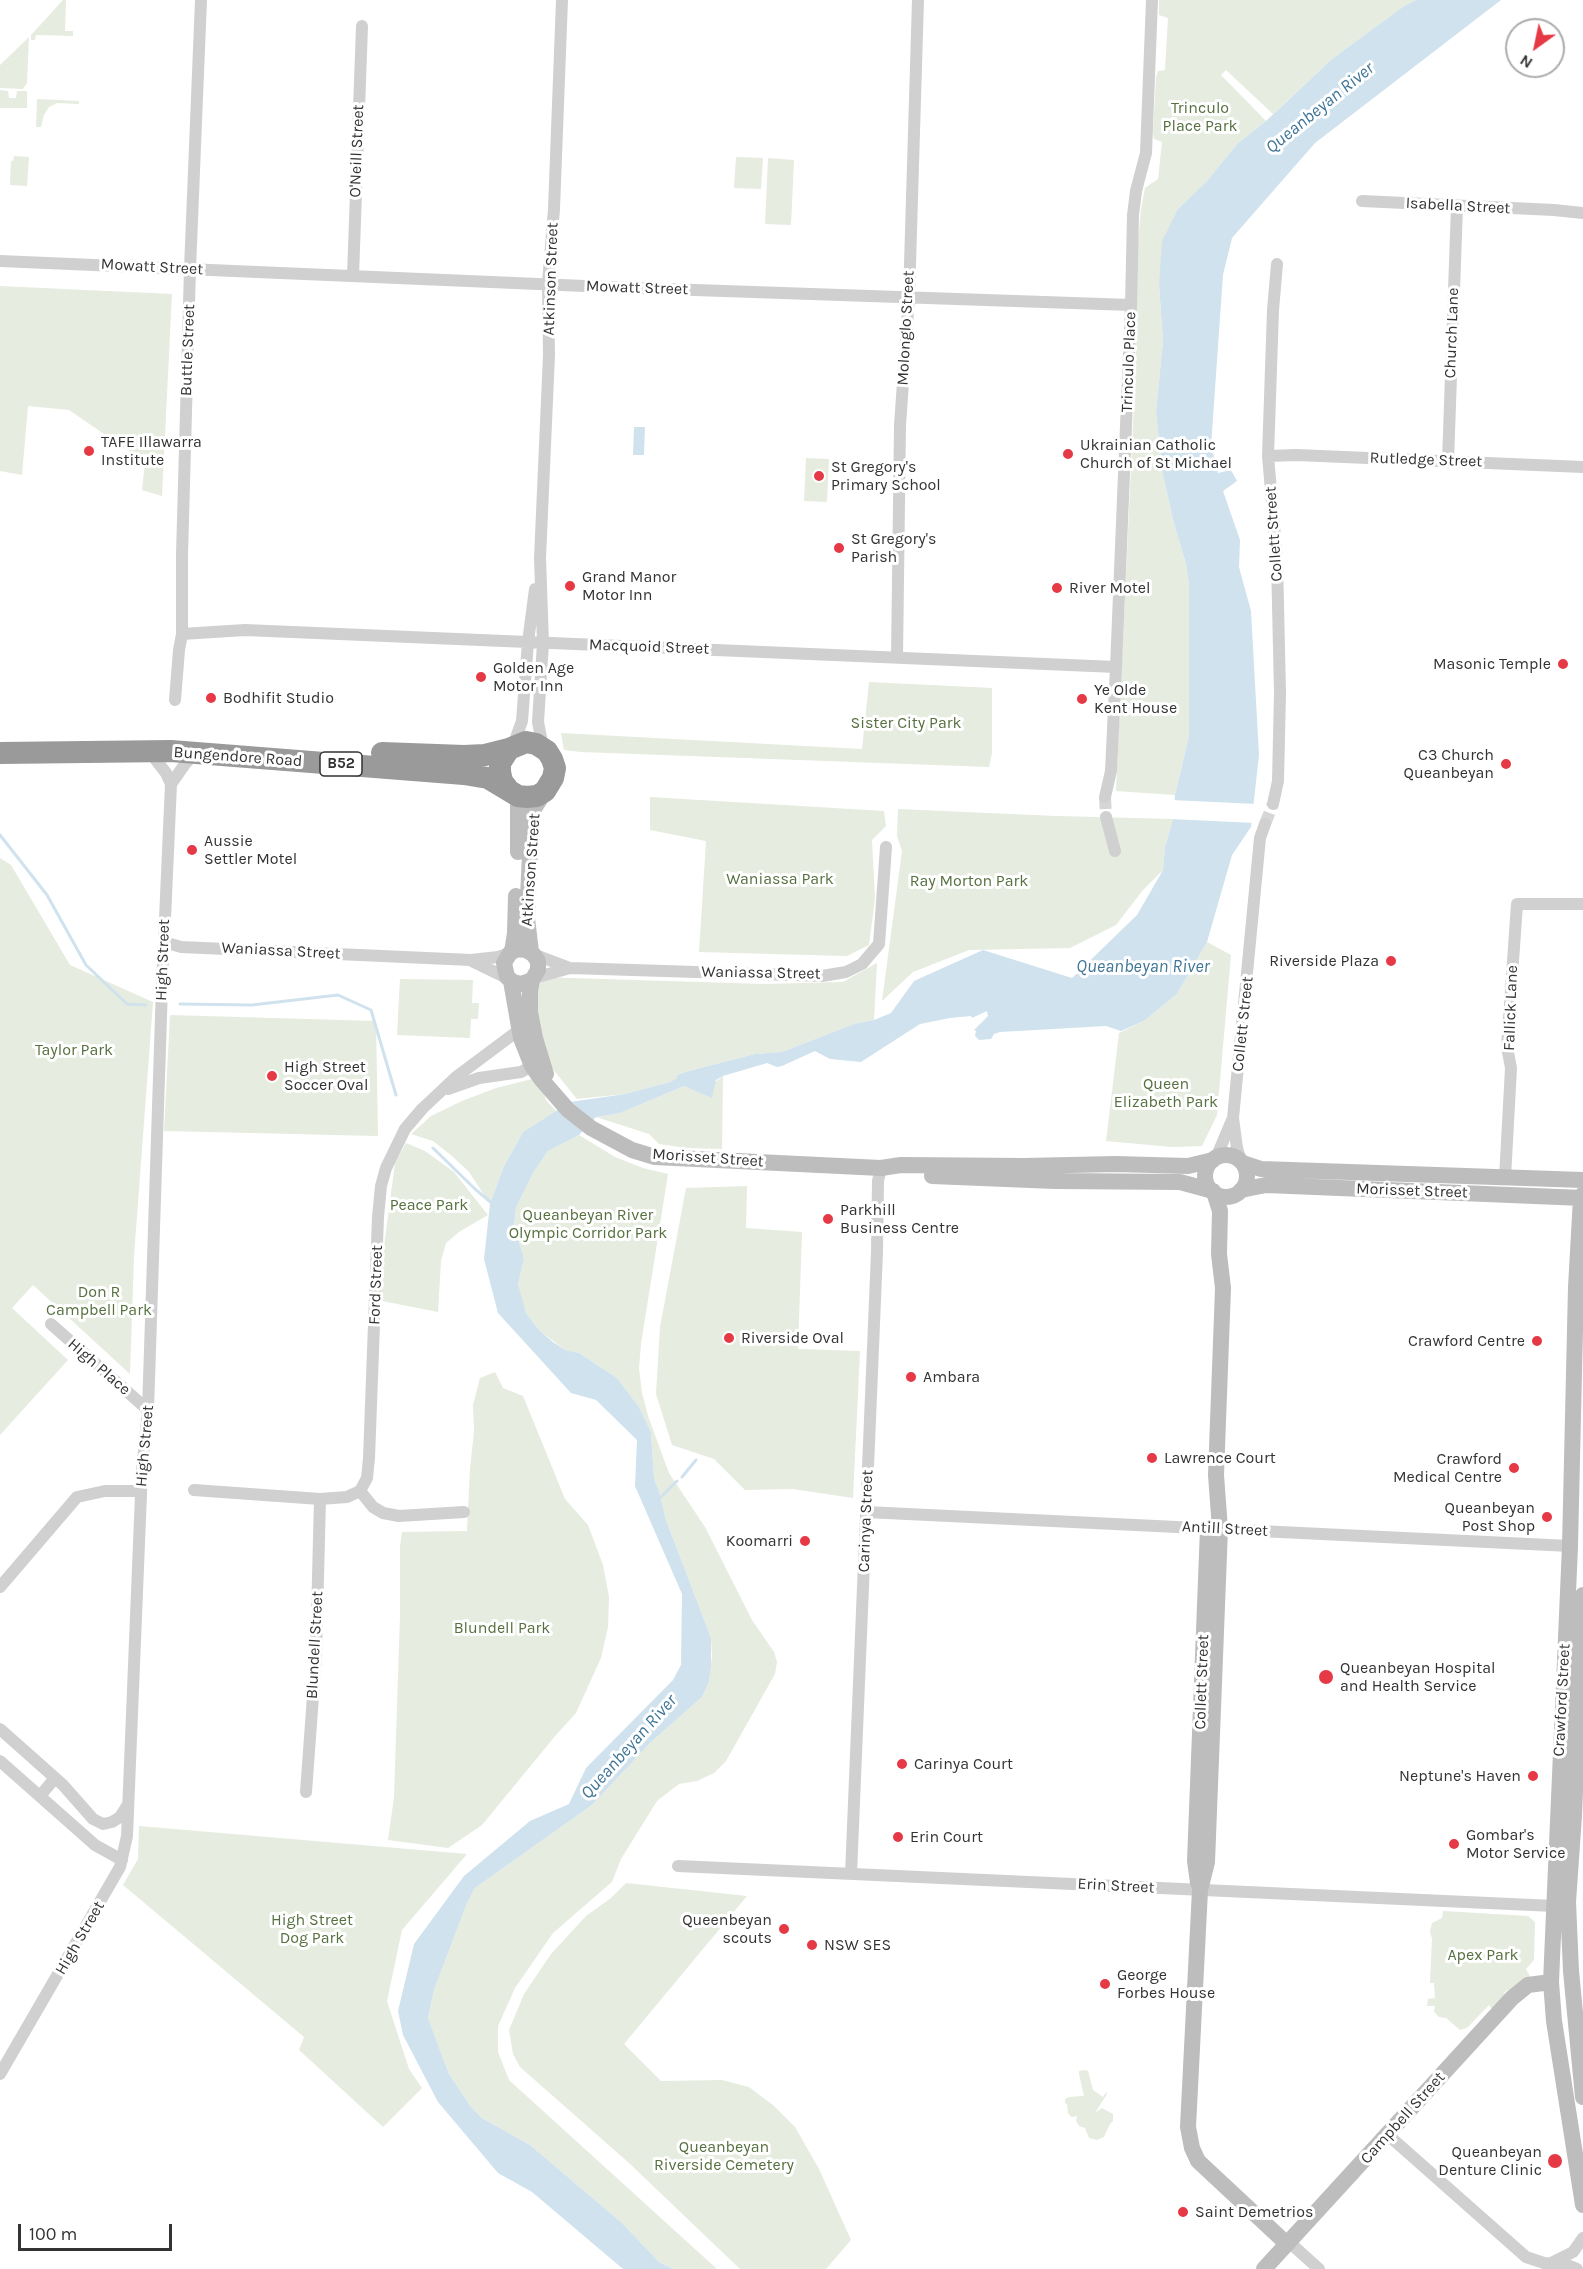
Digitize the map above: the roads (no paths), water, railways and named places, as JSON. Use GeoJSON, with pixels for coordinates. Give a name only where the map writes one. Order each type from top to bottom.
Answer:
{"type":"FeatureCollection","features":[{"type":"Feature","properties":{"kind":"highway","name":"Bungendore Road"},"geometry":{"type":"LineString","coordinates":[[0,742],[170,744],[464,756],[485,755],[511,748]]}},
{"type":"Feature","properties":{"kind":"highway","name":"B52"},"geometry":{"type":"LineString","coordinates":[[511,748],[526,742],[543,748]]}},
{"type":"Feature","properties":{"kind":"highway"},"geometry":{"type":"LineString","coordinates":[[511,748],[500,763],[502,781],[513,792],[527,797],[537,796],[545,791],[554,778],[555,768],[552,759],[543,748]]}},
{"type":"Feature","properties":{"kind":"highway","name":"Bungendore Road"},"geometry":{"type":"LineString","coordinates":[[0,753],[195,753],[464,774],[488,778],[513,792]]}},
{"type":"Feature","properties":{"kind":"street","name":"Buttle Street"},"geometry":{"type":"LineString","coordinates":[[175,700],[182,634],[190,269],[201,0]]}},
{"type":"Feature","properties":{"kind":"street","name":"Atkinson Street"},"geometry":{"type":"LineString","coordinates":[[543,748],[538,722],[543,643],[540,558],[549,355],[548,283],[555,189],[562,0]]}},
{"type":"Feature","properties":{"kind":"street","name":"Molonglo Street"},"geometry":{"type":"LineString","coordinates":[[897,657],[900,429],[909,297],[918,0]]}},
{"type":"Feature","properties":{"kind":"street","name":"Trinculo Place"},"geometry":{"type":"LineString","coordinates":[[1105,797],[1111,771],[1116,668],[1133,215],[1136,189],[1146,153],[1152,0]]}},
{"type":"Feature","properties":{"kind":"street","name":"O'Neill Street"},"geometry":{"type":"LineString","coordinates":[[352,276],[362,26]]}},
{"type":"Feature","properties":{"kind":"street","name":"Isabella Street"},"geometry":{"type":"LineString","coordinates":[[1362,201],[1583,213]]}},
{"type":"Feature","properties":{"kind":"street","name":"Church Lane"},"geometry":{"type":"LineString","coordinates":[[1449,461],[1456,206]]}},
{"type":"Feature","properties":{"kind":"street","name":"Isabella Street"},"geometry":{"type":"LineString","coordinates":[[1554,210],[1583,206]]}},
{"type":"Feature","properties":{"kind":"street","name":"Mowatt Street"},"geometry":{"type":"LineString","coordinates":[[0,261],[1131,305]]}},
{"type":"Feature","properties":{"kind":"street","name":"Collett Street"},"geometry":{"type":"LineString","coordinates":[[1273,804],[1278,781],[1280,693],[1276,560],[1268,456],[1273,310],[1277,264]]}},
{"type":"Feature","properties":{"kind":"street","name":"Rutledge Street"},"geometry":{"type":"LineString","coordinates":[[1268,456],[1296,455],[1583,467]]}},
{"type":"Feature","properties":{"kind":"street","name":"Atkinson Street"},"geometry":{"type":"LineString","coordinates":[[511,748],[522,721],[528,642],[540,558]]}},
{"type":"Feature","properties":{"kind":"street","name":"Macquoid Street"},"geometry":{"type":"LineString","coordinates":[[182,634],[245,630],[1116,668]]}},
{"type":"Feature","properties":{"kind":"street"},"geometry":{"type":"LineString","coordinates":[[149,752],[166,773],[171,784]]}},
{"type":"Feature","properties":{"kind":"street"},"geometry":{"type":"LineString","coordinates":[[171,784],[184,764],[195,753]]}},
{"type":"Feature","properties":{"kind":"street","name":"High Street"},"geometry":{"type":"LineString","coordinates":[[0,2074],[122,1860],[127,1836],[141,1491],[148,1410],[171,784]]}},
{"type":"Feature","properties":{"kind":"street","name":"Atkinson Street"},"geometry":{"type":"LineString","coordinates":[[532,953],[526,918],[532,812],[545,791]]}},
{"type":"Feature","properties":{"kind":"street","name":"Atkinson Street"},"geometry":{"type":"LineString","coordinates":[[511,952],[515,932],[519,826],[513,792]]}},
{"type":"Feature","properties":{"kind":"street"},"geometry":{"type":"LineString","coordinates":[[1106,817],[1115,851]]}},
{"type":"Feature","properties":{"kind":"street","name":"Collett Street"},"geometry":{"type":"LineString","coordinates":[[1242,1162],[1233,1118],[1260,838],[1264,824]]}},
{"type":"Feature","properties":{"kind":"street","name":"Waniassa Street"},"geometry":{"type":"LineString","coordinates":[[533,979],[570,968],[822,976],[846,972],[862,964],[879,944],[886,847]]}},
{"type":"Feature","properties":{"kind":"street","name":"Fallick Lane"},"geometry":{"type":"LineString","coordinates":[[1505,1178],[1511,1068],[1507,1047],[1518,904],[1583,904]]}},
{"type":"Feature","properties":{"kind":"street","name":"Waniassa Street"},"geometry":{"type":"LineString","coordinates":[[164,942],[181,947],[471,960],[498,957],[511,952]]}},
{"type":"Feature","properties":{"kind":"street"},"geometry":{"type":"LineString","coordinates":[[523,949],[532,953],[538,964],[533,979],[530,1004],[535,1038],[532,1066],[519,1030],[510,980],[503,966],[511,952],[523,949]]}},
{"type":"Feature","properties":{"kind":"street","name":"Waniassa Street"},"geometry":{"type":"LineString","coordinates":[[532,953],[570,968]]}},
{"type":"Feature","properties":{"kind":"street","name":"Waniassa Street"},"geometry":{"type":"LineString","coordinates":[[471,960],[510,980]]}},
{"type":"Feature","properties":{"kind":"street"},"geometry":{"type":"LineString","coordinates":[[510,980],[521,984],[533,979]]}},
{"type":"Feature","properties":{"kind":"street","name":"Ford Street"},"geometry":{"type":"LineString","coordinates":[[360,1491],[367,1478],[369,1458],[378,1217],[381,1186],[388,1161],[411,1120],[456,1077],[519,1030]]}},
{"type":"Feature","properties":{"kind":"street","name":"Morisset Street"},"geometry":{"type":"LineString","coordinates":[[535,1038],[545,1072],[555,1094]]}},
{"type":"Feature","properties":{"kind":"street","name":"Morisset Street"},"geometry":{"type":"LineString","coordinates":[[532,1066],[572,1114],[591,1128],[632,1150],[656,1156],[881,1168],[905,1174],[1042,1181],[1180,1182],[1213,1192]]}},
{"type":"Feature","properties":{"kind":"street","name":"Ford Street"},"geometry":{"type":"LineString","coordinates":[[436,1096],[471,1080],[521,1072],[532,1066]]}},
{"type":"Feature","properties":{"kind":"street","name":"Collett Street"},"geometry":{"type":"LineString","coordinates":[[1215,1159],[1233,1118]]}},
{"type":"Feature","properties":{"kind":"street"},"geometry":{"type":"LineString","coordinates":[[1229,1155],[1242,1162],[1247,1178],[1240,1191],[1228,1196],[1213,1192],[1206,1177],[1208,1166],[1215,1159],[1229,1155]]}},
{"type":"Feature","properties":{"kind":"street","name":"Morisset Street"},"geometry":{"type":"LineString","coordinates":[[881,1168],[896,1165],[1127,1164],[1188,1167],[1215,1159]]}},
{"type":"Feature","properties":{"kind":"street","name":"Morisset Street"},"geometry":{"type":"LineString","coordinates":[[1242,1162],[1261,1168],[1583,1180]]}},
{"type":"Feature","properties":{"kind":"street"},"geometry":{"type":"LineString","coordinates":[[974,1165],[992,1171],[1003,1179]]}},
{"type":"Feature","properties":{"kind":"street"},"geometry":{"type":"LineString","coordinates":[[1042,1181],[1053,1171],[1070,1165]]}},
{"type":"Feature","properties":{"kind":"street","name":"Carinya Street"},"geometry":{"type":"LineString","coordinates":[[850,1874],[877,1252],[878,1180],[881,1168]]}},
{"type":"Feature","properties":{"kind":"street","name":"Morisset Street"},"geometry":{"type":"LineString","coordinates":[[1240,1191],[1266,1185],[1582,1197]]}},
{"type":"Feature","properties":{"kind":"street","name":"Collett Street"},"geometry":{"type":"LineString","coordinates":[[1223,1288],[1231,1255],[1232,1215],[1240,1191]]}},
{"type":"Feature","properties":{"kind":"street","name":"Collett Street"},"geometry":{"type":"LineString","coordinates":[[1213,1192],[1220,1211],[1223,1288],[1214,1529],[1207,1862],[1200,1890],[1189,2117],[1190,2141],[1194,2154],[1204,2168],[1319,2269]]}},
{"type":"Feature","properties":{"kind":"street","name":"Crawford Street"},"geometry":{"type":"LineString","coordinates":[[1582,1197],[1568,1904],[1571,1971],[1582,2064],[1583,2097]]}},
{"type":"Feature","properties":{"kind":"street","name":"High Place"},"geometry":{"type":"LineString","coordinates":[[51,1324],[148,1410]]}},
{"type":"Feature","properties":{"kind":"street"},"geometry":{"type":"LineString","coordinates":[[194,1490],[320,1499],[346,1497],[360,1491],[373,1508],[383,1513],[399,1516],[464,1512]]}},
{"type":"Feature","properties":{"kind":"street"},"geometry":{"type":"LineString","coordinates":[[0,1587],[77,1497],[105,1491],[141,1491]]}},
{"type":"Feature","properties":{"kind":"street","name":"Blundell Street"},"geometry":{"type":"LineString","coordinates":[[306,1792],[316,1655],[320,1499]]}},
{"type":"Feature","properties":{"kind":"street","name":"Antill Street"},"geometry":{"type":"LineString","coordinates":[[866,1512],[1576,1546]]}},
{"type":"Feature","properties":{"kind":"street","name":"Crawford Street"},"geometry":{"type":"LineString","coordinates":[[1583,1595],[1568,1904],[1551,1982],[1554,2021],[1583,2205]]}},
{"type":"Feature","properties":{"kind":"street"},"geometry":{"type":"LineString","coordinates":[[0,1729],[56,1778],[88,1815],[103,1824],[120,1817],[129,1799]]}},
{"type":"Feature","properties":{"kind":"street"},"geometry":{"type":"LineString","coordinates":[[0,1761],[95,1845],[122,1860]]}},
{"type":"Feature","properties":{"kind":"street"},"geometry":{"type":"LineString","coordinates":[[40,1796],[56,1778]]}},
{"type":"Feature","properties":{"kind":"street","name":"Erin Street"},"geometry":{"type":"LineString","coordinates":[[678,1866],[1568,1904]]}},
{"type":"Feature","properties":{"kind":"street","name":"Campbell Street"},"geometry":{"type":"LineString","coordinates":[[1264,2269],[1520,1989],[1534,1983],[1551,1982]]}},
{"type":"Feature","properties":{"kind":"street"},"geometry":{"type":"LineString","coordinates":[[1562,2067],[1582,2064]]}},
{"type":"Feature","properties":{"kind":"street"},"geometry":{"type":"LineString","coordinates":[[1388,2135],[1517,2251],[1535,2261],[1565,2264],[1577,2269]]}},
{"type":"Feature","properties":{"kind":"street"},"geometry":{"type":"LineString","coordinates":[[1552,2263],[1573,2252],[1583,2238]]}},
{"type":"Feature","properties":{"kind":"water","name":"Queanbeyan River"},"geometry":{"type":"Polygon","coordinates":[[[1416,0],[1501,0],[1315,143],[1232,238],[1223,275],[1211,446],[1218,473],[1231,470],[1237,481],[1223,491],[1240,540],[1239,567],[1251,611],[1259,755],[1251,827],[1232,855],[1207,942],[1177,994],[1144,1021],[1121,1031],[1106,1026],[1000,1032],[994,1034],[991,1039],[979,1040],[974,1030],[988,1016],[987,1011],[972,1018],[971,1016],[950,1018],[920,1024],[861,1062],[830,1059],[815,1051],[782,1066],[777,1067],[767,1063],[723,1076],[716,1080],[712,1098],[684,1086],[620,1113],[596,1117],[579,1135],[548,1151],[533,1173],[516,1208],[514,1225],[524,1259],[518,1284],[526,1313],[539,1330],[553,1342],[565,1350],[579,1353],[617,1378],[639,1407],[651,1432],[654,1479],[666,1520],[711,1638],[711,1666],[709,1682],[702,1697],[650,1743],[592,1805],[475,1888],[467,1903],[434,1990],[428,2018],[449,2074],[471,2107],[482,2118],[530,2145],[622,2223],[659,2262],[673,2269],[623,2269],[532,2192],[498,2173],[438,2102],[403,2035],[398,2011],[414,1944],[464,1876],[530,1821],[569,1804],[586,1768],[673,1680],[681,1665],[682,1594],[635,1486],[637,1440],[596,1400],[571,1393],[498,1313],[484,1259],[490,1204],[504,1166],[523,1132],[570,1102],[625,1094],[670,1082],[677,1078],[677,1075],[689,1071],[755,1054],[782,1052],[854,1024],[874,1020],[891,1013],[914,981],[983,950],[1072,978],[1137,915],[1163,870],[1165,847],[1173,819],[1175,795],[1189,736],[1189,585],[1186,564],[1162,470],[1156,411],[1163,341],[1159,285],[1162,241],[1178,209],[1207,181],[1237,144],[1266,121],[1332,59],[1404,6],[1416,0]]]}},
{"type":"Feature","properties":{"kind":"water"},"geometry":{"type":"Polygon","coordinates":[[[634,427],[645,427],[644,455],[633,455],[634,427]]]}},
{"type":"Feature","properties":{"kind":"waterway"},"geometry":{"type":"LineString","coordinates":[[0,835],[47,895],[86,965],[127,1004],[146,1005]]}},
{"type":"Feature","properties":{"kind":"waterway"},"geometry":{"type":"LineString","coordinates":[[180,1004],[252,1005],[338,995],[371,1010],[396,1095]]}},
{"type":"Feature","properties":{"kind":"waterway"},"geometry":{"type":"LineString","coordinates":[[433,1148],[493,1204]]}},
{"type":"Feature","properties":{"kind":"waterway"},"geometry":{"type":"LineString","coordinates":[[682,1477],[696,1460]]}},
{"type":"Feature","properties":{"kind":"waterway"},"geometry":{"type":"LineString","coordinates":[[659,1499],[677,1481]]}},
{"type":"Feature","properties":{"kind":"tunnel"},"geometry":{"type":"LineString","coordinates":[[1105,797],[1106,817]]}},
{"type":"Feature","properties":{"kind":"tunnel"},"geometry":{"type":"LineString","coordinates":[[1265,824],[1273,804]]}},
{"type":"Feature","properties":{"kind":"place","name":"TAFE Illawarra Institute"},"geometry":{"type":"Point","coordinates":[89,451]}},
{"type":"Feature","properties":{"kind":"place","name":"Ukrainian Catholic Church of St Michael"},"geometry":{"type":"Point","coordinates":[1068,454]}},
{"type":"Feature","properties":{"kind":"place","name":"St Gregory's Primary School"},"geometry":{"type":"Point","coordinates":[819,476]}},
{"type":"Feature","properties":{"kind":"place","name":"St Gregory's Parish"},"geometry":{"type":"Point","coordinates":[839,548]}},
{"type":"Feature","properties":{"kind":"place","name":"Grand Manor Motor Inn"},"geometry":{"type":"Point","coordinates":[570,586]}},
{"type":"Feature","properties":{"kind":"place","name":"River Motel"},"geometry":{"type":"Point","coordinates":[1057,588]}},
{"type":"Feature","properties":{"kind":"place","name":"Masonic Temple"},"geometry":{"type":"Point","coordinates":[1563,664]}},
{"type":"Feature","properties":{"kind":"place","name":"Golden Age Motor Inn"},"geometry":{"type":"Point","coordinates":[481,677]}},
{"type":"Feature","properties":{"kind":"place","name":"Bodhifit Studio"},"geometry":{"type":"Point","coordinates":[211,698]}},
{"type":"Feature","properties":{"kind":"place","name":"Ye Olde Kent House"},"geometry":{"type":"Point","coordinates":[1082,699]}},
{"type":"Feature","properties":{"kind":"place","name":"C3 Church Queanbeyan"},"geometry":{"type":"Point","coordinates":[1506,764]}},
{"type":"Feature","properties":{"kind":"place","name":"Aussie Settler Motel"},"geometry":{"type":"Point","coordinates":[192,850]}},
{"type":"Feature","properties":{"kind":"place","name":"Riverside Plaza"},"geometry":{"type":"Point","coordinates":[1391,961]}},
{"type":"Feature","properties":{"kind":"place","name":"High Street Soccer Oval"},"geometry":{"type":"Point","coordinates":[272,1076]}},
{"type":"Feature","properties":{"kind":"place","name":"Parkhill Business Centre"},"geometry":{"type":"Point","coordinates":[828,1219]}},
{"type":"Feature","properties":{"kind":"place","name":"Riverside Oval"},"geometry":{"type":"Point","coordinates":[729,1338]}},
{"type":"Feature","properties":{"kind":"place","name":"Crawford Centre"},"geometry":{"type":"Point","coordinates":[1537,1341]}},
{"type":"Feature","properties":{"kind":"place","name":"Ambara"},"geometry":{"type":"Point","coordinates":[911,1377]}},
{"type":"Feature","properties":{"kind":"place","name":"Lawrence Court"},"geometry":{"type":"Point","coordinates":[1152,1458]}},
{"type":"Feature","properties":{"kind":"place","name":"Crawford Medical Centre"},"geometry":{"type":"Point","coordinates":[1514,1468]}},
{"type":"Feature","properties":{"kind":"place","name":"Queanbeyan Post Shop"},"geometry":{"type":"Point","coordinates":[1547,1517]}},
{"type":"Feature","properties":{"kind":"place","name":"Koomarri"},"geometry":{"type":"Point","coordinates":[805,1541]}},
{"type":"Feature","properties":{"kind":"place","name":"Queanbeyan Hospital and Health Service"},"geometry":{"type":"Point","coordinates":[1326,1677]}},
{"type":"Feature","properties":{"kind":"place","name":"Carinya Court"},"geometry":{"type":"Point","coordinates":[902,1764]}},
{"type":"Feature","properties":{"kind":"place","name":"Neptune's Haven"},"geometry":{"type":"Point","coordinates":[1533,1776]}},
{"type":"Feature","properties":{"kind":"place","name":"Erin Court"},"geometry":{"type":"Point","coordinates":[898,1837]}},
{"type":"Feature","properties":{"kind":"place","name":"Gombar's Motor Service"},"geometry":{"type":"Point","coordinates":[1454,1844]}},
{"type":"Feature","properties":{"kind":"place","name":"Queenbeyan scouts"},"geometry":{"type":"Point","coordinates":[784,1929]}},
{"type":"Feature","properties":{"kind":"place","name":"NSW SES"},"geometry":{"type":"Point","coordinates":[812,1945]}},
{"type":"Feature","properties":{"kind":"place","name":"George Forbes House"},"geometry":{"type":"Point","coordinates":[1105,1984]}},
{"type":"Feature","properties":{"kind":"place","name":"Queanbeyan Denture Clinic"},"geometry":{"type":"Point","coordinates":[1555,2161]}},
{"type":"Feature","properties":{"kind":"place","name":"Saint Demetrios"},"geometry":{"type":"Point","coordinates":[1183,2212]}},
{"type":"Feature","properties":{"kind":"park label","name":"Trinculo Place Park"},"geometry":{"type":"Point","coordinates":[1200,117]}},
{"type":"Feature","properties":{"kind":"park label","name":"Sister City Park"},"geometry":{"type":"Point","coordinates":[906,723]}},
{"type":"Feature","properties":{"kind":"park label","name":"Waniassa Park"},"geometry":{"type":"Point","coordinates":[780,879]}},
{"type":"Feature","properties":{"kind":"park label","name":"Ray Morton Park"},"geometry":{"type":"Point","coordinates":[969,881]}},
{"type":"Feature","properties":{"kind":"park label","name":"Taylor Park"},"geometry":{"type":"Point","coordinates":[74,1050]}},
{"type":"Feature","properties":{"kind":"park label","name":"Queen Elizabeth Park"},"geometry":{"type":"Point","coordinates":[1166,1093]}},
{"type":"Feature","properties":{"kind":"park label","name":"Peace Park"},"geometry":{"type":"Point","coordinates":[429,1205]}},
{"type":"Feature","properties":{"kind":"park label","name":"Queanbeyan River Olympic Corridor Park"},"geometry":{"type":"Point","coordinates":[588,1224]}},
{"type":"Feature","properties":{"kind":"park label","name":"Don R Campbell Park"},"geometry":{"type":"Point","coordinates":[99,1301]}},
{"type":"Feature","properties":{"kind":"park label","name":"Blundell Park"},"geometry":{"type":"Point","coordinates":[502,1628]}},
{"type":"Feature","properties":{"kind":"park label","name":"High Street Dog Park"},"geometry":{"type":"Point","coordinates":[312,1929]}},
{"type":"Feature","properties":{"kind":"park label","name":"Apex Park"},"geometry":{"type":"Point","coordinates":[1483,1955]}},
{"type":"Feature","properties":{"kind":"park label","name":"Queanbeyan Riverside Cemetery"},"geometry":{"type":"Point","coordinates":[724,2156]}}]}
